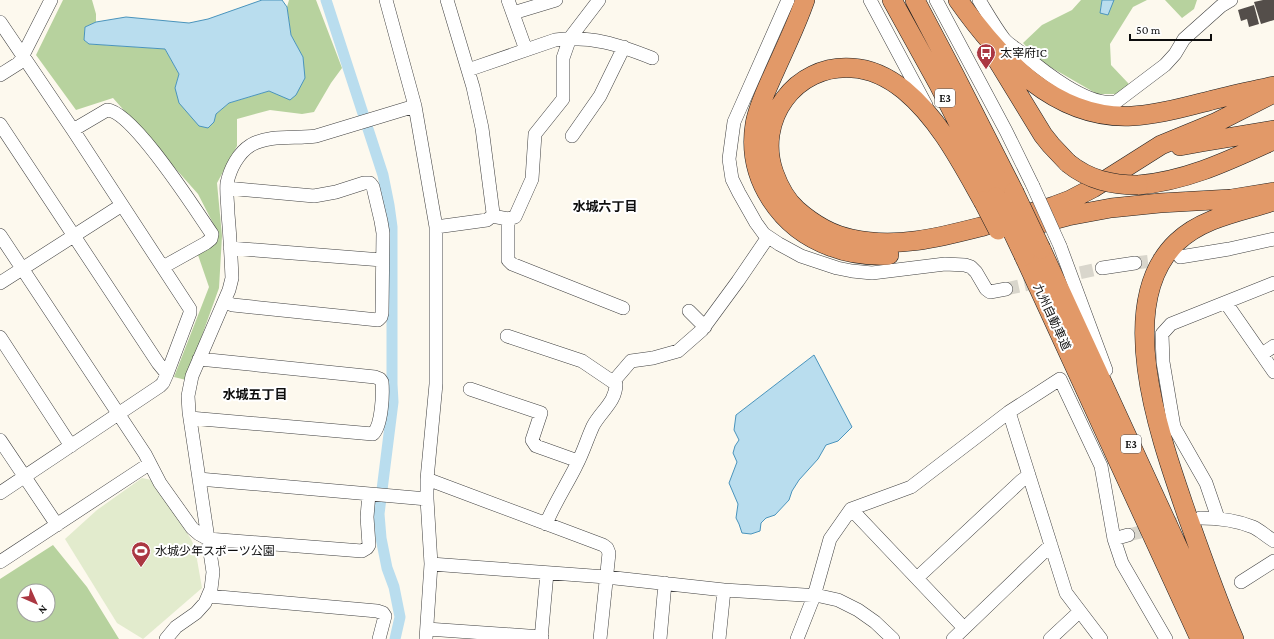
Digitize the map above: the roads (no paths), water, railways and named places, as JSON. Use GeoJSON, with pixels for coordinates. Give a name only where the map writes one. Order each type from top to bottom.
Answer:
{"type":"FeatureCollection","features":[{"type":"Feature","properties":{"kind":"highway"},"geometry":{"type":"LineString","coordinates":[[806,0],[760,106],[755,124],[754,155],[757,171],[762,185],[770,199],[780,211],[792,224],[819,242],[833,248],[864,254],[916,254],[956,246],[1068,216],[1111,208],[1160,203],[1231,199],[1274,192]]}},
{"type":"Feature","properties":{"kind":"highway","name":"九州自動車道"},"geometry":{"type":"LineString","coordinates":[[892,0],[998,196],[1114,454],[1200,639]]}},
{"type":"Feature","properties":{"kind":"highway","name":"九州自動車道"},"geometry":{"type":"LineString","coordinates":[[915,0],[956,76],[998,196]]}},
{"type":"Feature","properties":{"kind":"highway"},"geometry":{"type":"LineString","coordinates":[[968,4],[991,43],[1022,73],[1035,84],[1065,103],[1080,110],[1115,117],[1149,115],[1274,86]]}},
{"type":"Feature","properties":{"kind":"highway"},"geometry":{"type":"LineString","coordinates":[[968,4],[1043,135],[1068,163],[1086,175],[1098,180],[1112,183],[1138,185],[1160,182],[1187,176],[1230,160],[1274,140]]}},
{"type":"Feature","properties":{"kind":"highway"},"geometry":{"type":"LineString","coordinates":[[998,196],[958,158],[935,123],[904,90],[891,81],[868,70],[840,68],[827,70],[813,75],[800,83],[788,94],[772,120],[769,135],[771,164],[776,179],[788,199],[804,216],[833,234],[851,239],[890,243],[930,239],[953,234],[1054,206],[1070,200],[1146,159],[1182,146],[1274,130]]}},
{"type":"Feature","properties":{"kind":"highway"},"geometry":{"type":"LineString","coordinates":[[1122,171],[1161,145],[1222,120],[1274,93]]}},
{"type":"Feature","properties":{"kind":"highway"},"geometry":{"type":"LineString","coordinates":[[1234,639],[1204,562],[1175,480],[1157,421],[1147,372],[1145,351],[1146,316],[1150,287],[1155,274],[1168,251],[1177,241],[1201,225],[1274,201]]}},
{"type":"Feature","properties":{"kind":"highway","name":"九州自動車道"},"geometry":{"type":"LineString","coordinates":[[1025,254],[1144,473],[1220,639]]}},
{"type":"Feature","properties":{"kind":"street"},"geometry":{"type":"LineString","coordinates":[[0,76],[19,63],[51,0]]}},
{"type":"Feature","properties":{"kind":"street"},"geometry":{"type":"LineString","coordinates":[[386,0],[415,106],[436,227],[436,384],[426,499],[431,564],[426,634],[541,638],[547,573]]}},
{"type":"Feature","properties":{"kind":"street"},"geometry":{"type":"LineString","coordinates":[[436,227],[487,220],[492,216],[493,212],[482,128],[473,87],[447,0]]}},
{"type":"Feature","properties":{"kind":"street"},"geometry":{"type":"LineString","coordinates":[[508,0],[526,50]]}},
{"type":"Feature","properties":{"kind":"street"},"geometry":{"type":"LineString","coordinates":[[513,13],[556,0]]}},
{"type":"Feature","properties":{"kind":"street"},"geometry":{"type":"LineString","coordinates":[[492,216],[508,219],[515,217],[532,179],[535,134],[563,99],[563,58],[570,38],[599,0]]}},
{"type":"Feature","properties":{"kind":"street"},"geometry":{"type":"LineString","coordinates":[[788,0],[734,122],[729,159],[732,179],[756,223],[768,237],[801,256],[837,268],[872,272],[945,264],[965,265],[971,267],[976,272],[986,289],[990,292],[1006,289]]}},
{"type":"Feature","properties":{"kind":"street"},"geometry":{"type":"LineString","coordinates":[[870,0],[935,123]]}},
{"type":"Feature","properties":{"kind":"street"},"geometry":{"type":"LineString","coordinates":[[936,0],[1006,131],[1060,246],[1144,473]]}},
{"type":"Feature","properties":{"kind":"street"},"geometry":{"type":"LineString","coordinates":[[968,4],[1004,39],[1053,79],[1085,96],[1111,103],[1116,102],[1165,65],[1175,54],[1184,38],[1221,6],[1231,0]]}},
{"type":"Feature","properties":{"kind":"street"},"geometry":{"type":"LineString","coordinates":[[0,22],[73,130],[190,309],[190,313],[167,374],[160,386],[0,493]]}},
{"type":"Feature","properties":{"kind":"street"},"geometry":{"type":"LineString","coordinates":[[468,70],[555,40],[570,38],[590,39],[624,47],[652,58]]}},
{"type":"Feature","properties":{"kind":"street"},"geometry":{"type":"LineString","coordinates":[[572,136],[600,96],[624,47]]}},
{"type":"Feature","properties":{"kind":"street"},"geometry":{"type":"LineString","coordinates":[[166,639],[176,626],[205,603],[211,589],[213,572],[188,396],[192,376],[229,290],[232,278],[227,188],[231,169],[240,154],[251,145],[267,140],[316,136],[415,106]]}},
{"type":"Feature","properties":{"kind":"street"},"geometry":{"type":"LineString","coordinates":[[73,130],[107,110],[113,110],[132,125],[173,177],[212,234],[211,239],[206,243],[163,267]]}},
{"type":"Feature","properties":{"kind":"street"},"geometry":{"type":"LineString","coordinates":[[0,124],[158,363],[167,374]]}},
{"type":"Feature","properties":{"kind":"street"},"geometry":{"type":"LineString","coordinates":[[224,302],[232,305],[378,320],[382,313],[383,232],[373,186],[370,183],[364,183],[336,192],[314,196],[227,188]]}},
{"type":"Feature","properties":{"kind":"street"},"geometry":{"type":"LineString","coordinates":[[0,283],[122,205]]}},
{"type":"Feature","properties":{"kind":"street"},"geometry":{"type":"LineString","coordinates":[[508,219],[508,260],[512,264],[623,308]]}},
{"type":"Feature","properties":{"kind":"street"},"geometry":{"type":"LineString","coordinates":[[0,235],[145,454],[160,483],[192,528],[199,534],[208,539],[362,551],[369,545],[367,516],[369,494]]}},
{"type":"Feature","properties":{"kind":"street"},"geometry":{"type":"LineString","coordinates":[[613,382],[631,361],[653,358],[678,350],[705,327],[768,237]]}},
{"type":"Feature","properties":{"kind":"street"},"geometry":{"type":"LineString","coordinates":[[1180,257],[1229,249],[1274,239]]}},
{"type":"Feature","properties":{"kind":"street"},"geometry":{"type":"LineString","coordinates":[[230,248],[382,260]]}},
{"type":"Feature","properties":{"kind":"street"},"geometry":{"type":"LineString","coordinates":[[1102,268],[1135,263]]}},
{"type":"Feature","properties":{"kind":"street"},"geometry":{"type":"LineString","coordinates":[[1218,518],[1206,482],[1174,427],[1163,362],[1162,334],[1171,324],[1274,283]]}},
{"type":"Feature","properties":{"kind":"street"},"geometry":{"type":"LineString","coordinates":[[1226,303],[1274,372]]}},
{"type":"Feature","properties":{"kind":"street"},"geometry":{"type":"LineString","coordinates":[[689,311],[705,327]]}},
{"type":"Feature","properties":{"kind":"street"},"geometry":{"type":"LineString","coordinates":[[507,336],[582,361],[616,384],[616,392],[611,402],[597,418],[578,461],[552,509],[546,524]]}},
{"type":"Feature","properties":{"kind":"street"},"geometry":{"type":"LineString","coordinates":[[0,337],[71,446]]}},
{"type":"Feature","properties":{"kind":"street"},"geometry":{"type":"LineString","coordinates":[[1262,354],[1274,346]]}},
{"type":"Feature","properties":{"kind":"street"},"geometry":{"type":"LineString","coordinates":[[190,418],[373,434],[378,428],[380,418],[382,382],[380,379],[375,377],[199,359]]}},
{"type":"Feature","properties":{"kind":"street"},"geometry":{"type":"LineString","coordinates":[[797,639],[814,596],[830,539],[851,509],[911,487],[1009,412],[1060,379],[1101,466],[1114,539],[1122,563],[1166,639]]}},
{"type":"Feature","properties":{"kind":"street"},"geometry":{"type":"LineString","coordinates":[[470,389],[541,413],[532,440],[536,446],[578,461]]}},
{"type":"Feature","properties":{"kind":"street"},"geometry":{"type":"LineString","coordinates":[[1009,412],[1066,593],[1101,639]]}},
{"type":"Feature","properties":{"kind":"street"},"geometry":{"type":"LineString","coordinates":[[0,440],[57,525]]}},
{"type":"Feature","properties":{"kind":"street"},"geometry":{"type":"LineString","coordinates":[[0,562],[150,464]]}},
{"type":"Feature","properties":{"kind":"street"},"geometry":{"type":"LineString","coordinates":[[917,578],[1021,480],[1029,476]]}},
{"type":"Feature","properties":{"kind":"street"},"geometry":{"type":"LineString","coordinates":[[199,479],[426,499]]}},
{"type":"Feature","properties":{"kind":"street"},"geometry":{"type":"LineString","coordinates":[[427,479],[603,545],[607,548],[608,553],[600,639]]}},
{"type":"Feature","properties":{"kind":"street"},"geometry":{"type":"LineString","coordinates":[[851,509],[964,628]]}},
{"type":"Feature","properties":{"kind":"street"},"geometry":{"type":"LineString","coordinates":[[1200,518],[1218,518],[1254,528],[1274,541]]}},
{"type":"Feature","properties":{"kind":"street"},"geometry":{"type":"LineString","coordinates":[[1114,539],[1128,535]]}},
{"type":"Feature","properties":{"kind":"street"},"geometry":{"type":"LineString","coordinates":[[953,639],[1051,545]]}},
{"type":"Feature","properties":{"kind":"street"},"geometry":{"type":"LineString","coordinates":[[1241,582],[1274,561]]}},
{"type":"Feature","properties":{"kind":"street"},"geometry":{"type":"LineString","coordinates":[[431,564],[606,577],[724,590],[814,596],[838,600],[858,610],[875,622],[893,639]]}},
{"type":"Feature","properties":{"kind":"street"},"geometry":{"type":"LineString","coordinates":[[660,639],[665,583]]}},
{"type":"Feature","properties":{"kind":"street"},"geometry":{"type":"LineString","coordinates":[[719,639],[724,590]]}},
{"type":"Feature","properties":{"kind":"street"},"geometry":{"type":"LineString","coordinates":[[208,596],[377,611],[383,613],[385,616],[379,639]]}},
{"type":"Feature","properties":{"kind":"street"},"geometry":{"type":"LineString","coordinates":[[1050,639],[1079,612]]}},
{"type":"Feature","properties":{"kind":"water"},"geometry":{"type":"Polygon","coordinates":[[[262,0],[282,0],[287,7],[291,35],[303,57],[305,78],[296,95],[290,100],[269,91],[229,103],[216,114],[214,122],[208,128],[199,126],[179,103],[175,88],[179,74],[165,49],[89,44],[84,40],[85,27],[96,22],[126,17],[189,23],[208,19],[262,0]]]}},
{"type":"Feature","properties":{"kind":"water"},"geometry":{"type":"Polygon","coordinates":[[[1102,0],[1114,0],[1108,15],[1100,13],[1102,0]]]}},
{"type":"Feature","properties":{"kind":"water"},"geometry":{"type":"Polygon","coordinates":[[[814,355],[852,427],[838,441],[826,445],[818,459],[799,480],[792,491],[789,500],[775,515],[766,518],[761,523],[760,531],[751,534],[742,533],[736,518],[738,504],[729,483],[737,462],[733,453],[739,440],[734,430],[736,415],[814,355]]]}},
{"type":"Feature","properties":{"kind":"waterway"},"geometry":{"type":"LineString","coordinates":[[326,0],[383,175],[392,227],[393,402],[379,514],[381,538],[387,568],[394,587],[400,617],[395,639]]}},
{"type":"Feature","properties":{"kind":"tunnel"},"geometry":{"type":"LineString","coordinates":[[1135,263],[1169,259]]}},
{"type":"Feature","properties":{"kind":"tunnel"},"geometry":{"type":"LineString","coordinates":[[1006,289],[1102,268]]}},
{"type":"Feature","properties":{"kind":"tunnel"},"geometry":{"type":"LineString","coordinates":[[1128,535],[1196,519]]}},
{"type":"Feature","properties":{"kind":"place","name":"太宰府IC"},"geometry":{"type":"Point","coordinates":[986,70]}},
{"type":"Feature","properties":{"kind":"place","name":"水城少年スポーツ公園"},"geometry":{"type":"Point","coordinates":[141,568]}},
{"type":"Feature","properties":{"kind":"district","name":"水城六丁目"},"geometry":{"type":"Point","coordinates":[605,206]}},
{"type":"Feature","properties":{"kind":"district","name":"水城五丁目"},"geometry":{"type":"Point","coordinates":[255,394]}}]}
